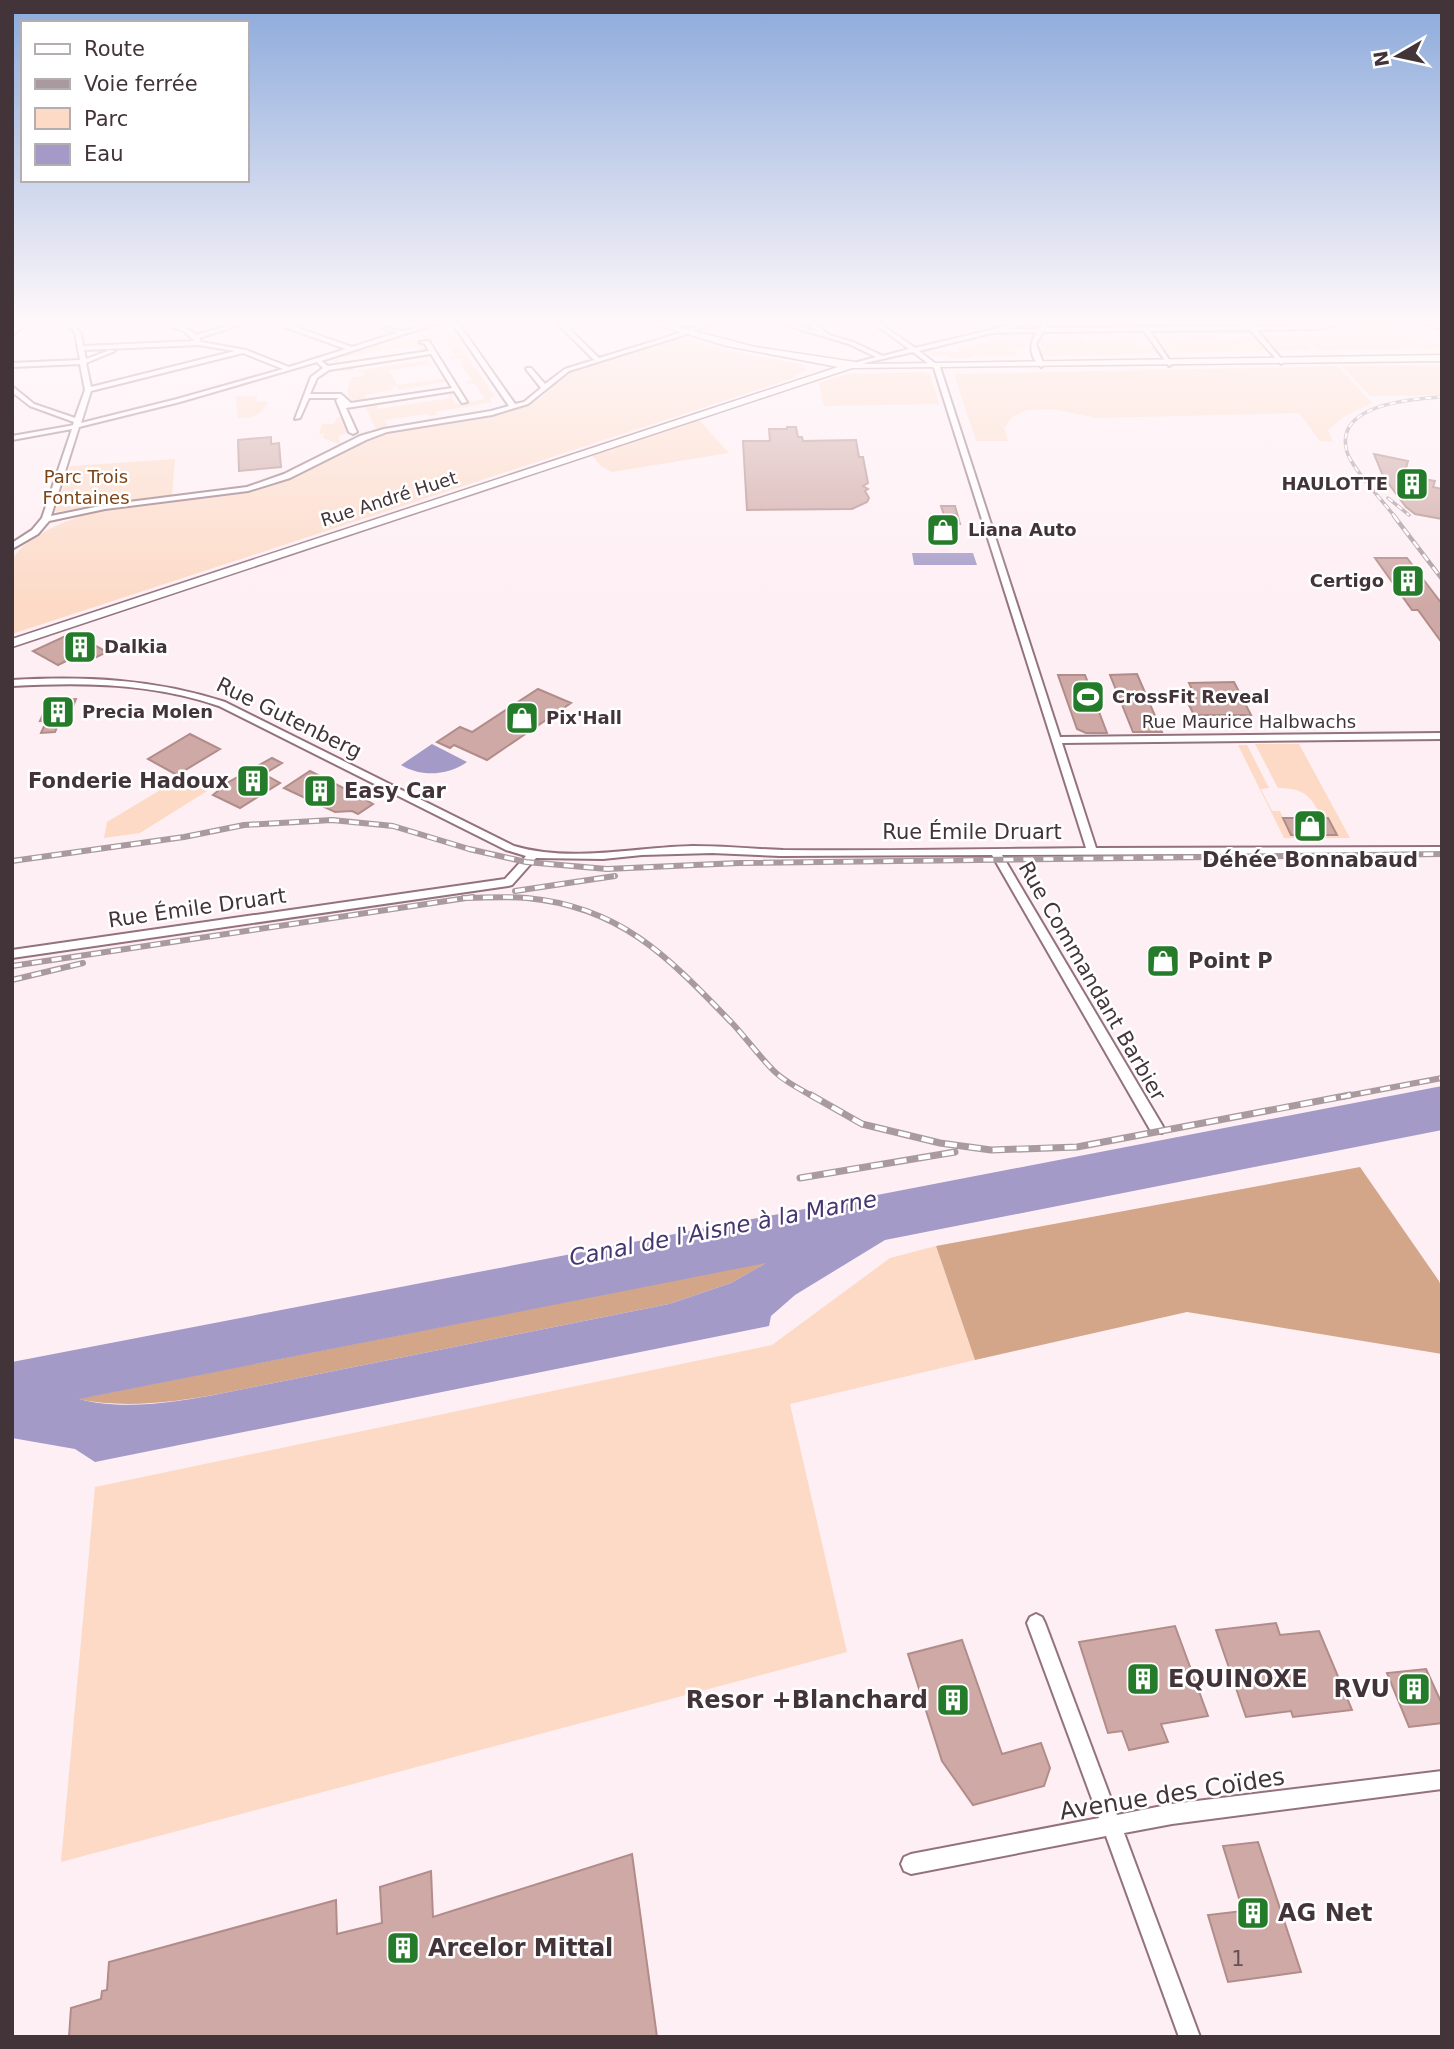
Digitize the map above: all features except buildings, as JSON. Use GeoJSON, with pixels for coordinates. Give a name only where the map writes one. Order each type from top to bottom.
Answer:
{"type":"FeatureCollection","features":[{"type":"Feature","properties":{"kind":"street"},"geometry":{"type":"LineString","coordinates":[[59,416],[78,423]]}},
{"type":"Feature","properties":{"kind":"street"},"geometry":{"type":"LineString","coordinates":[[12,547],[34,532],[46,519],[80,416]]}},
{"type":"Feature","properties":{"kind":"street"},"geometry":{"type":"LineString","coordinates":[[12,438],[111,416]]}},
{"type":"Feature","properties":{"kind":"street"},"geometry":{"type":"LineString","coordinates":[[348,416],[353,432]]}},
{"type":"Feature","properties":{"kind":"street"},"geometry":{"type":"LineString","coordinates":[[46,519],[105,507],[248,489],[287,476],[363,438],[386,430],[465,416]]}},
{"type":"Feature","properties":{"kind":"street","name":"Rue André Huet"},"geometry":{"type":"LineString","coordinates":[[12,643],[695,416]]}},
{"type":"Feature","properties":{"kind":"street"},"geometry":{"type":"LineString","coordinates":[[952,416],[1092,851]]}},
{"type":"Feature","properties":{"kind":"street","name":"Rue Gutenberg"},"geometry":{"type":"LineString","coordinates":[[12,683],[124,681],[183,691],[211,700],[500,843],[533,855]]}},
{"type":"Feature","properties":{"kind":"street","name":"Rue Maurice Halbwachs"},"geometry":{"type":"LineString","coordinates":[[1056,740],[1442,736]]}},
{"type":"Feature","properties":{"kind":"street","name":"Rue Émile Druart"},"geometry":{"type":"LineString","coordinates":[[1163,850],[1177,846],[1442,844]]}},
{"type":"Feature","properties":{"kind":"street","name":"Rue Émile Druart"},"geometry":{"type":"LineString","coordinates":[[12,954],[508,882],[533,855],[769,856],[780,853],[996,851],[1442,850]]}},
{"type":"Feature","properties":{"kind":"street","name":"Rue Commandant Barbier"},"geometry":{"type":"LineString","coordinates":[[996,851],[998,859],[1157,1129]]}},
{"type":"Feature","properties":{"kind":"street"},"geometry":{"type":"LineString","coordinates":[[1036,1623],[1110,1828],[1190,2037]]}},
{"type":"Feature","properties":{"kind":"street","name":"Avenue des Coïdes"},"geometry":{"type":"LineString","coordinates":[[911,1864],[1172,1814],[1442,1780]]}},
{"type":"Feature","properties":{"kind":"green space"},"geometry":{"type":"Polygon","coordinates":[[[344,416],[351,432],[338,436],[341,445],[323,438],[324,434],[319,433],[322,424],[334,424],[337,418],[344,416]]]}},
{"type":"Feature","properties":{"kind":"green space"},"geometry":{"type":"Polygon","coordinates":[[[369,416],[416,416],[385,420],[388,427],[376,429],[369,416]]]}},
{"type":"Feature","properties":{"kind":"green space"},"geometry":{"type":"Polygon","coordinates":[[[482,416],[678,416],[12,634],[12,562],[27,543],[53,527],[106,509],[250,490],[358,442],[392,430],[482,416]]]}},
{"type":"Feature","properties":{"kind":"green space"},"geometry":{"type":"Polygon","coordinates":[[[968,416],[1015,416],[1004,428],[1008,441],[976,441],[968,416]]]}},
{"type":"Feature","properties":{"kind":"green space"},"geometry":{"type":"Polygon","coordinates":[[[1085,416],[1193,416],[1097,418],[1085,416]]]}},
{"type":"Feature","properties":{"kind":"green space"},"geometry":{"type":"Polygon","coordinates":[[[1301,416],[1346,416],[1328,430],[1333,442],[1320,441],[1301,416]]]}},
{"type":"Feature","properties":{"kind":"green space"},"geometry":{"type":"Polygon","coordinates":[[[699,420],[729,453],[612,472],[602,467],[592,456],[699,420]]]}},
{"type":"Feature","properties":{"kind":"green space","name":"Parc Trois Fontaines"},"geometry":{"type":"Polygon","coordinates":[[[175,459],[172,496],[55,512],[70,466],[175,459]]]}},
{"type":"Feature","properties":{"kind":"green space"},"geometry":{"type":"Polygon","coordinates":[[[1255,744],[1299,744],[1350,838],[1284,838],[1238,745],[1247,745],[1269,788],[1261,789],[1272,811],[1280,811],[1291,835],[1336,834],[1328,818],[1322,818],[1306,795],[1278,788],[1255,744]]]}},
{"type":"Feature","properties":{"kind":"green space"},"geometry":{"type":"Polygon","coordinates":[[[182,777],[207,791],[140,833],[104,838],[107,822],[182,777]]]}},
{"type":"Feature","properties":{"kind":"green space"},"geometry":{"type":"Polygon","coordinates":[[[936,1246],[975,1360],[790,1404],[847,1652],[61,1862],[95,1487],[772,1345],[890,1258],[936,1246]]]}},
{"type":"Feature","properties":{"kind":"shaded area"},"geometry":{"type":"Polygon","coordinates":[[[1360,1167],[1439,1281],[1442,1289],[1442,1354],[1187,1312],[975,1360],[936,1246],[1360,1167]]]}},
{"type":"Feature","properties":{"kind":"shaded area"},"geometry":{"type":"Polygon","coordinates":[[[768,1262],[731,1283],[669,1304],[224,1393],[132,1404],[77,1399],[768,1262]]]}},
{"type":"Feature","properties":{"kind":"water"},"geometry":{"type":"Polygon","coordinates":[[[912,553],[973,553],[977,565],[914,565],[912,553]]]}},
{"type":"Feature","properties":{"kind":"water"},"geometry":{"type":"Polygon","coordinates":[[[432,744],[467,762],[451,770],[434,773],[417,772],[401,765],[432,744]]]}},
{"type":"Feature","properties":{"kind":"water","name":"Canal de l'Aisne à la Marne"},"geometry":{"type":"Polygon","coordinates":[[[1442,1086],[1442,1130],[885,1240],[795,1295],[771,1316],[769,1326],[95,1462],[75,1449],[12,1438],[12,1362],[1442,1086]],[[766,1263],[79,1399],[133,1405],[207,1396],[669,1304],[731,1283],[766,1263]]]}},
{"type":"Feature","properties":{"kind":"railway"},"geometry":{"type":"LineString","coordinates":[[1361,416],[1352,423],[1346,436],[1347,452],[1361,476],[1396,518]]}},
{"type":"Feature","properties":{"kind":"railway"},"geometry":{"type":"LineString","coordinates":[[1388,498],[1409,515]]}},
{"type":"Feature","properties":{"kind":"railway"},"geometry":{"type":"LineString","coordinates":[[1394,516],[1442,579]]}},
{"type":"Feature","properties":{"kind":"railway"},"geometry":{"type":"LineString","coordinates":[[12,861],[184,837],[244,825],[332,820],[393,826],[469,849],[526,862],[607,869],[739,863],[1442,854]]}},
{"type":"Feature","properties":{"kind":"railway"},"geometry":{"type":"LineString","coordinates":[[515,891],[615,876]]}},
{"type":"Feature","properties":{"kind":"railway"},"geometry":{"type":"LineString","coordinates":[[467,898],[473,897]]}},
{"type":"Feature","properties":{"kind":"railway"},"geometry":{"type":"LineString","coordinates":[[467,898],[519,897],[560,903],[617,924],[642,940],[687,977],[778,1075],[814,1097]]}},
{"type":"Feature","properties":{"kind":"railway"},"geometry":{"type":"LineString","coordinates":[[12,966],[467,898]]}},
{"type":"Feature","properties":{"kind":"railway"},"geometry":{"type":"LineString","coordinates":[[12,980],[83,963]]}},
{"type":"Feature","properties":{"kind":"railway"},"geometry":{"type":"LineString","coordinates":[[1341,1097],[1442,1078]]}},
{"type":"Feature","properties":{"kind":"railway"},"geometry":{"type":"LineString","coordinates":[[811,1095],[862,1124],[940,1143],[991,1150],[1077,1147],[1350,1095]]}},
{"type":"Feature","properties":{"kind":"railway"},"geometry":{"type":"LineString","coordinates":[[800,1178],[955,1152]]}},
{"type":"Feature","properties":{"kind":"place","name":"HAULOTTE"},"geometry":{"type":"Point","coordinates":[1412,484]}},
{"type":"Feature","properties":{"kind":"place","name":"Liana Auto"},"geometry":{"type":"Point","coordinates":[943,530]}},
{"type":"Feature","properties":{"kind":"place","name":"Certigo"},"geometry":{"type":"Point","coordinates":[1408,581]}},
{"type":"Feature","properties":{"kind":"place","name":"Dalkia"},"geometry":{"type":"Point","coordinates":[80,647]}},
{"type":"Feature","properties":{"kind":"place","name":"CrossFit Reveal"},"geometry":{"type":"Point","coordinates":[1088,697]}},
{"type":"Feature","properties":{"kind":"place","name":"Precia Molen"},"geometry":{"type":"Point","coordinates":[58,712]}},
{"type":"Feature","properties":{"kind":"place","name":"Pix'Hall"},"geometry":{"type":"Point","coordinates":[522,718]}},
{"type":"Feature","properties":{"kind":"place","name":"Fonderie Hadoux"},"geometry":{"type":"Point","coordinates":[253,781]}},
{"type":"Feature","properties":{"kind":"place","name":"Easy Car"},"geometry":{"type":"Point","coordinates":[320,791]}},
{"type":"Feature","properties":{"kind":"place","name":"Déhée Bonnabaud"},"geometry":{"type":"Point","coordinates":[1310,826]}},
{"type":"Feature","properties":{"kind":"place","name":"Point P"},"geometry":{"type":"Point","coordinates":[1163,961]}},
{"type":"Feature","properties":{"kind":"place","name":"EQUINOXE"},"geometry":{"type":"Point","coordinates":[1143,1679]}},
{"type":"Feature","properties":{"kind":"place","name":"RVU"},"geometry":{"type":"Point","coordinates":[1414,1689]}},
{"type":"Feature","properties":{"kind":"place","name":"Resor +Blanchard"},"geometry":{"type":"Point","coordinates":[953,1700]}},
{"type":"Feature","properties":{"kind":"place","name":"AG Net"},"geometry":{"type":"Point","coordinates":[1253,1913]}},
{"type":"Feature","properties":{"kind":"place","name":"Arcelor Mittal"},"geometry":{"type":"Point","coordinates":[403,1948]}}]}
